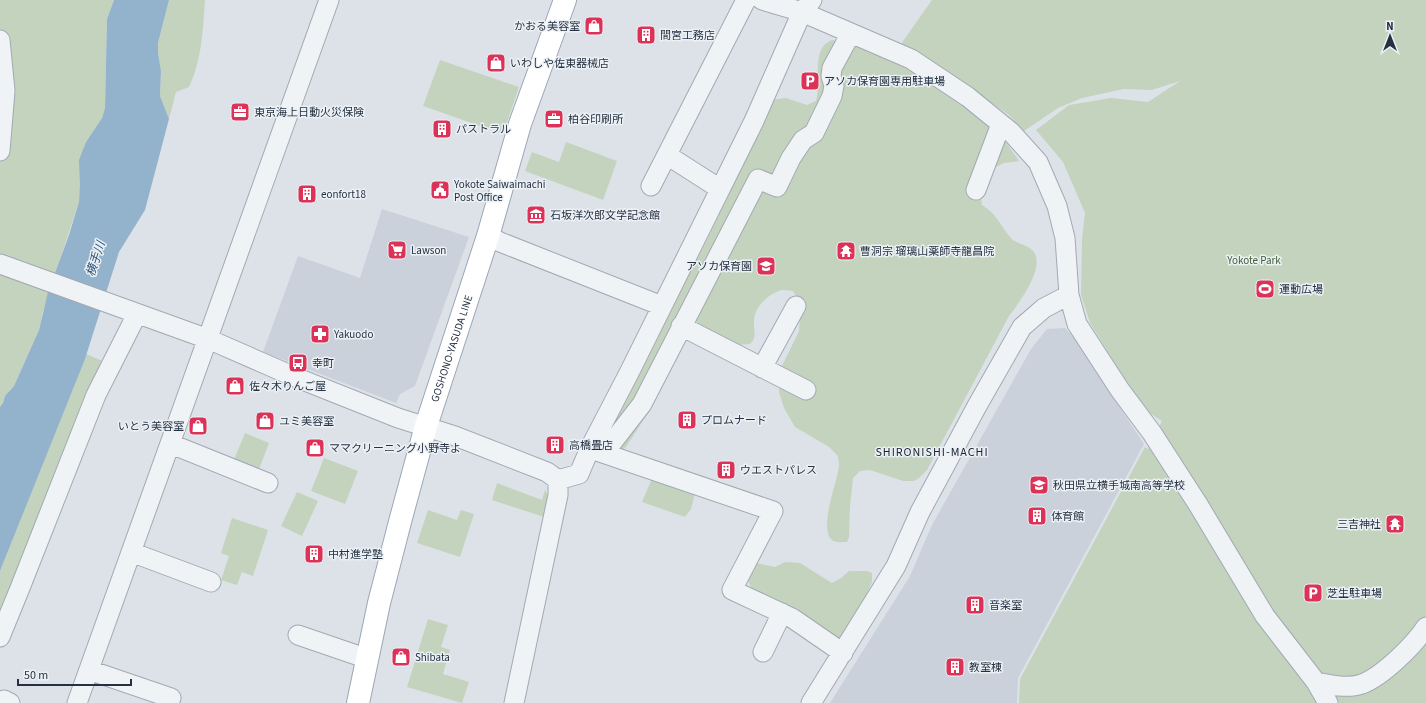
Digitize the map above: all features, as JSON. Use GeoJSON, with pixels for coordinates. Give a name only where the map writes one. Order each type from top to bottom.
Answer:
{"type":"FeatureCollection","features":[{"type":"Feature","properties":{"kind":"main road","name":"GOSHONO-YASUDA LINE"},"geometry":{"type":"LineString","coordinates":[[358,703],[379,603],[426,426],[488,236],[520,124],[565,0]]}},
{"type":"Feature","properties":{"kind":"street"},"geometry":{"type":"LineString","coordinates":[[77,703],[329,0]]}},
{"type":"Feature","properties":{"kind":"street"},"geometry":{"type":"LineString","coordinates":[[651,186],[746,0]]}},
{"type":"Feature","properties":{"kind":"street"},"geometry":{"type":"LineString","coordinates":[[762,0],[807,6],[851,34],[911,59],[968,97],[1011,132],[1038,162],[1057,206],[1065,238],[1069,295],[1077,324],[1120,390],[1152,433],[1199,506],[1265,616],[1316,682],[1328,703]]}},
{"type":"Feature","properties":{"kind":"street"},"geometry":{"type":"LineString","coordinates":[[597,451],[662,306],[754,121],[807,6]]}},
{"type":"Feature","properties":{"kind":"street"},"geometry":{"type":"LineString","coordinates":[[558,480],[579,474],[597,451],[642,404],[758,179],[777,187],[791,158],[803,140],[814,133],[832,96],[834,86],[831,76],[832,68],[851,34]]}},
{"type":"Feature","properties":{"kind":"street"},"geometry":{"type":"LineString","coordinates":[[0,40],[5,91],[0,151]]}},
{"type":"Feature","properties":{"kind":"street"},"geometry":{"type":"LineString","coordinates":[[976,190],[1001,124]]}},
{"type":"Feature","properties":{"kind":"street"},"geometry":{"type":"LineString","coordinates":[[667,155],[720,189]]}},
{"type":"Feature","properties":{"kind":"street"},"geometry":{"type":"LineString","coordinates":[[488,236],[662,306]]}},
{"type":"Feature","properties":{"kind":"street"},"geometry":{"type":"LineString","coordinates":[[0,264],[135,314],[208,339],[296,377],[398,418],[426,426],[547,472],[558,480]]}},
{"type":"Feature","properties":{"kind":"street"},"geometry":{"type":"LineString","coordinates":[[811,703],[896,566],[920,512],[977,406],[1022,327],[1044,308],[1069,295]]}},
{"type":"Feature","properties":{"kind":"street"},"geometry":{"type":"LineString","coordinates":[[762,368],[796,306]]}},
{"type":"Feature","properties":{"kind":"street"},"geometry":{"type":"LineString","coordinates":[[0,637],[96,395],[135,314]]}},
{"type":"Feature","properties":{"kind":"street"},"geometry":{"type":"LineString","coordinates":[[681,326],[806,390]]}},
{"type":"Feature","properties":{"kind":"street"},"geometry":{"type":"LineString","coordinates":[[170,444],[268,483]]}},
{"type":"Feature","properties":{"kind":"street"},"geometry":{"type":"LineString","coordinates":[[597,451],[773,510],[732,590],[792,618],[843,653]]}},
{"type":"Feature","properties":{"kind":"street"},"geometry":{"type":"LineString","coordinates":[[514,703],[558,495],[558,480]]}},
{"type":"Feature","properties":{"kind":"street"},"geometry":{"type":"LineString","coordinates":[[132,552],[211,582]]}},
{"type":"Feature","properties":{"kind":"street"},"geometry":{"type":"LineString","coordinates":[[763,652],[782,613]]}},
{"type":"Feature","properties":{"kind":"street"},"geometry":{"type":"LineString","coordinates":[[1316,682],[1339,686],[1361,684],[1386,669],[1419,637],[1426,627]]}},
{"type":"Feature","properties":{"kind":"street"},"geometry":{"type":"LineString","coordinates":[[298,635],[368,659]]}},
{"type":"Feature","properties":{"kind":"street"},"geometry":{"type":"LineString","coordinates":[[89,670],[170,698]]}},
{"type":"Feature","properties":{"kind":"shaded area"},"geometry":{"type":"Polygon","coordinates":[[[382,209],[469,237],[415,386],[400,394],[396,403],[263,352],[298,256],[360,278],[382,209]]]}},
{"type":"Feature","properties":{"kind":"shaded area","name":"秋田県立横手城南高等学校"},"geometry":{"type":"Polygon","coordinates":[[[1065,328],[1075,339],[1144,444],[1018,678],[1017,703],[830,703],[910,576],[932,525],[1031,349],[1047,329],[1065,328]]]}},
{"type":"Feature","properties":{"kind":"green space"},"geometry":{"type":"Polygon","coordinates":[[[0,0],[114,0],[107,19],[105,108],[102,118],[86,142],[79,202],[43,311],[39,330],[14,386],[5,396],[0,407],[0,0]]]}},
{"type":"Feature","properties":{"kind":"green space"},"geometry":{"type":"Polygon","coordinates":[[[169,0],[205,0],[201,44],[197,66],[189,87],[176,92],[169,119],[160,96],[161,71],[158,43],[169,0]]]}},
{"type":"Feature","properties":{"kind":"green space","name":"Yokote Park"},"geometry":{"type":"Polygon","coordinates":[[[932,0],[1426,0],[1426,703],[1019,703],[1020,679],[1145,447],[1148,449],[1162,421],[1143,409],[1090,323],[1081,295],[1082,239],[1085,213],[1063,162],[1036,130],[1069,105],[1111,98],[1148,102],[1180,81],[1152,90],[1124,89],[1082,98],[1058,108],[1024,131],[1009,115],[925,56],[901,44],[932,0]]]}},
{"type":"Feature","properties":{"kind":"green space"},"geometry":{"type":"Polygon","coordinates":[[[832,40],[875,50],[888,55],[963,105],[1005,141],[1019,161],[1004,163],[994,168],[981,197],[982,205],[994,215],[1012,239],[1031,249],[1036,255],[1037,264],[1035,273],[1025,293],[1009,316],[927,470],[914,481],[903,481],[870,470],[860,471],[853,478],[849,537],[847,542],[835,542],[832,540],[828,534],[827,525],[830,504],[838,472],[838,456],[829,447],[795,427],[784,408],[779,392],[781,368],[799,331],[800,314],[797,298],[793,291],[778,291],[764,301],[755,316],[754,339],[750,344],[737,345],[688,334],[648,413],[626,447],[620,452],[601,432],[652,345],[698,258],[730,193],[744,149],[770,100],[786,98],[807,105],[816,101],[818,93],[818,66],[821,50],[825,44],[832,40]]]}},
{"type":"Feature","properties":{"kind":"green space"},"geometry":{"type":"Polygon","coordinates":[[[440,60],[519,87],[503,134],[423,106],[440,60]]]}},
{"type":"Feature","properties":{"kind":"green space"},"geometry":{"type":"Polygon","coordinates":[[[566,142],[617,161],[603,200],[525,171],[532,152],[559,162],[566,142]]]}},
{"type":"Feature","properties":{"kind":"green space"},"geometry":{"type":"Polygon","coordinates":[[[86,354],[112,365],[0,637],[0,571],[86,354]]]}},
{"type":"Feature","properties":{"kind":"green space"},"geometry":{"type":"Polygon","coordinates":[[[245,433],[269,443],[258,472],[233,462],[245,433]]]}},
{"type":"Feature","properties":{"kind":"green space"},"geometry":{"type":"Polygon","coordinates":[[[324,458],[358,471],[345,504],[311,491],[324,458]]]}},
{"type":"Feature","properties":{"kind":"green space"},"geometry":{"type":"Polygon","coordinates":[[[653,476],[696,489],[691,509],[685,517],[642,502],[653,476]]]}},
{"type":"Feature","properties":{"kind":"green space"},"geometry":{"type":"Polygon","coordinates":[[[497,483],[542,500],[545,490],[549,497],[544,517],[492,500],[497,483]]]}},
{"type":"Feature","properties":{"kind":"green space"},"geometry":{"type":"Polygon","coordinates":[[[297,492],[318,501],[302,536],[281,526],[297,492]]]}},
{"type":"Feature","properties":{"kind":"green space"},"geometry":{"type":"Polygon","coordinates":[[[428,510],[457,520],[461,510],[474,514],[460,557],[417,543],[428,510]]]}},
{"type":"Feature","properties":{"kind":"green space"},"geometry":{"type":"Polygon","coordinates":[[[232,518],[268,530],[253,576],[242,572],[237,585],[221,580],[229,556],[221,553],[232,518]]]}},
{"type":"Feature","properties":{"kind":"green space"},"geometry":{"type":"Polygon","coordinates":[[[785,562],[800,563],[832,583],[849,571],[867,571],[872,573],[872,582],[864,600],[840,640],[752,589],[748,581],[751,571],[756,563],[775,567],[785,562]]]}},
{"type":"Feature","properties":{"kind":"green space"},"geometry":{"type":"Polygon","coordinates":[[[428,619],[448,625],[441,647],[450,650],[443,674],[469,682],[462,703],[407,687],[428,619]]]}},
{"type":"Feature","properties":{"kind":"water","name":"横手川"},"geometry":{"type":"Polygon","coordinates":[[[114,0],[169,0],[158,43],[158,53],[161,71],[160,96],[169,119],[145,210],[119,252],[85,359],[0,571],[0,407],[5,396],[14,386],[39,330],[48,292],[69,235],[79,202],[79,160],[86,142],[102,118],[105,108],[107,19],[114,0]]]}},
{"type":"Feature","properties":{"kind":"place","name":"かおる美容室"},"geometry":{"type":"Point","coordinates":[594,26]}},
{"type":"Feature","properties":{"kind":"place","name":"間宮工務店"},"geometry":{"type":"Point","coordinates":[646,35]}},
{"type":"Feature","properties":{"kind":"place","name":"いわしや佐東器械店"},"geometry":{"type":"Point","coordinates":[496,63]}},
{"type":"Feature","properties":{"kind":"place","name":"アソカ保育園専用駐車場"},"geometry":{"type":"Point","coordinates":[810,81]}},
{"type":"Feature","properties":{"kind":"place","name":"東京海上日動火災保険"},"geometry":{"type":"Point","coordinates":[240,112]}},
{"type":"Feature","properties":{"kind":"place","name":"柏谷印刷所"},"geometry":{"type":"Point","coordinates":[554,119]}},
{"type":"Feature","properties":{"kind":"place","name":"パストラル"},"geometry":{"type":"Point","coordinates":[442,129]}},
{"type":"Feature","properties":{"kind":"place","name":"Yokote Saiwaimachi Post Office"},"geometry":{"type":"Point","coordinates":[440,190]}},
{"type":"Feature","properties":{"kind":"place","name":"eonfort18"},"geometry":{"type":"Point","coordinates":[307,194]}},
{"type":"Feature","properties":{"kind":"place","name":"石坂洋次郎文学記念館"},"geometry":{"type":"Point","coordinates":[536,215]}},
{"type":"Feature","properties":{"kind":"place","name":"Lawson"},"geometry":{"type":"Point","coordinates":[397,250]}},
{"type":"Feature","properties":{"kind":"place","name":"曹洞宗 瑠璃山薬師寺龍昌院"},"geometry":{"type":"Point","coordinates":[846,251]}},
{"type":"Feature","properties":{"kind":"place","name":"アソカ保育園"},"geometry":{"type":"Point","coordinates":[766,266]}},
{"type":"Feature","properties":{"kind":"place","name":"運動広場"},"geometry":{"type":"Point","coordinates":[1265,289]}},
{"type":"Feature","properties":{"kind":"place","name":"Yakuodo"},"geometry":{"type":"Point","coordinates":[320,334]}},
{"type":"Feature","properties":{"kind":"place","name":"幸町"},"geometry":{"type":"Point","coordinates":[298,363]}},
{"type":"Feature","properties":{"kind":"place","name":"佐々木りんご屋"},"geometry":{"type":"Point","coordinates":[235,386]}},
{"type":"Feature","properties":{"kind":"place","name":"プロムナード"},"geometry":{"type":"Point","coordinates":[687,420]}},
{"type":"Feature","properties":{"kind":"place","name":"ユミ美容室"},"geometry":{"type":"Point","coordinates":[265,421]}},
{"type":"Feature","properties":{"kind":"place","name":"いとう美容室"},"geometry":{"type":"Point","coordinates":[198,426]}},
{"type":"Feature","properties":{"kind":"place","name":"高橋畳店"},"geometry":{"type":"Point","coordinates":[555,445]}},
{"type":"Feature","properties":{"kind":"place","name":"ママクリーニング小野寺よ"},"geometry":{"type":"Point","coordinates":[315,448]}},
{"type":"Feature","properties":{"kind":"place","name":"ウエストパレス"},"geometry":{"type":"Point","coordinates":[726,470]}},
{"type":"Feature","properties":{"kind":"place","name":"秋田県立横手城南高等学校"},"geometry":{"type":"Point","coordinates":[1039,485]}},
{"type":"Feature","properties":{"kind":"place","name":"体育館"},"geometry":{"type":"Point","coordinates":[1037,516]}},
{"type":"Feature","properties":{"kind":"place","name":"三吉神社"},"geometry":{"type":"Point","coordinates":[1395,524]}},
{"type":"Feature","properties":{"kind":"place","name":"中村進学塾"},"geometry":{"type":"Point","coordinates":[314,554]}},
{"type":"Feature","properties":{"kind":"place","name":"芝生駐車場"},"geometry":{"type":"Point","coordinates":[1313,593]}},
{"type":"Feature","properties":{"kind":"place","name":"音楽室"},"geometry":{"type":"Point","coordinates":[975,605]}},
{"type":"Feature","properties":{"kind":"place","name":"Shibata"},"geometry":{"type":"Point","coordinates":[401,657]}},
{"type":"Feature","properties":{"kind":"place","name":"教室棟"},"geometry":{"type":"Point","coordinates":[955,667]}},
{"type":"Feature","properties":{"kind":"district","name":"SHIRONISHI-MACHI"},"geometry":{"type":"Point","coordinates":[932,452]}}]}
